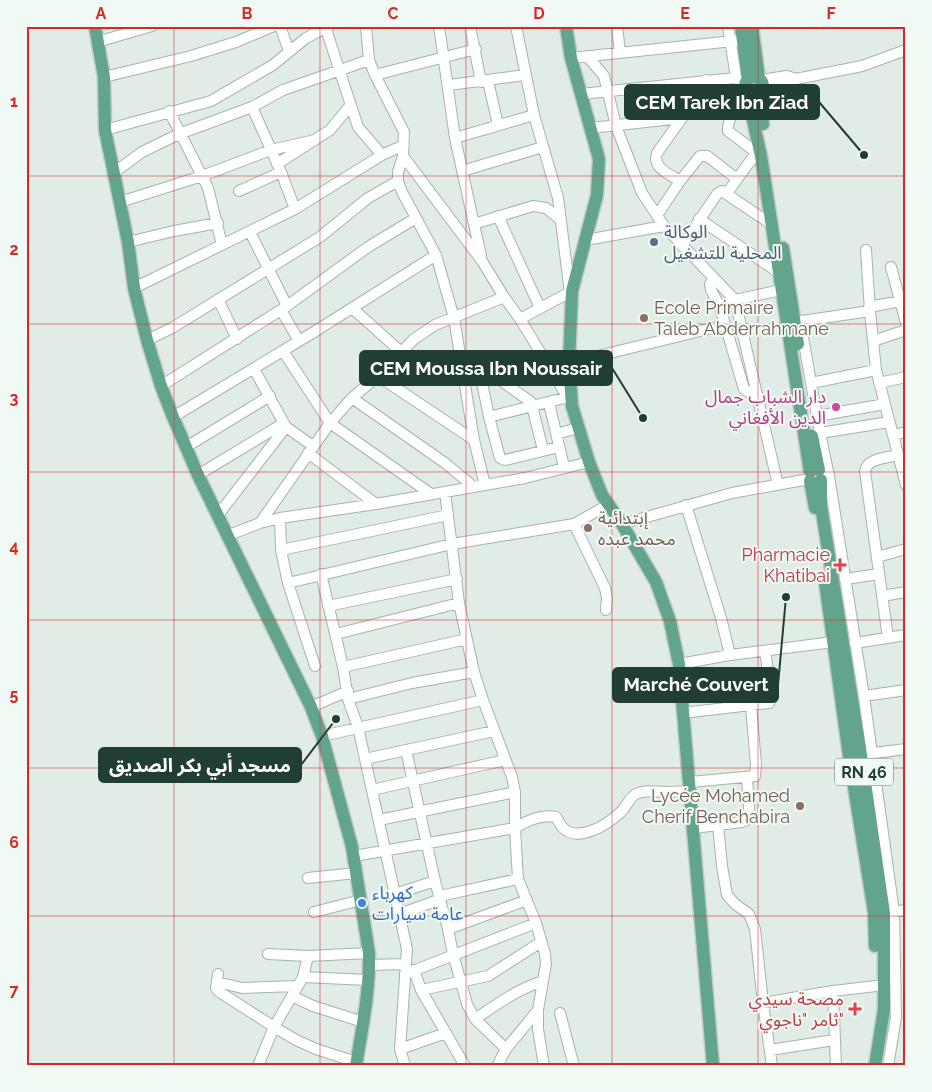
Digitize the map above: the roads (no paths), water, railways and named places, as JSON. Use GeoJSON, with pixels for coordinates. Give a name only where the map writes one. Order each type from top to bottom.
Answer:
{"type":"FeatureCollection","features":[{"type":"Feature","properties":{"kind":"main road"},"geometry":{"type":"LineString","coordinates":[[95,26],[104,77],[105,130],[128,242],[134,288],[147,340],[172,417],[198,475],[311,706],[322,736],[354,856],[369,959],[363,1022],[356,1064]]}},
{"type":"Feature","properties":{"kind":"main road"},"geometry":{"type":"LineString","coordinates":[[566,26],[571,58],[599,159],[598,195],[571,293],[570,402],[589,462],[608,505],[622,524],[656,582],[670,621],[680,664],[713,1066]]}},
{"type":"Feature","properties":{"kind":"main road","name":"RN 46"},"geometry":{"type":"LineString","coordinates":[[741,26],[736,40],[761,111],[797,321],[814,446],[833,642],[860,755],[874,912],[876,986],[873,1032],[867,1066]]}},
{"type":"Feature","properties":{"kind":"main road","name":"RN 46"},"geometry":{"type":"LineString","coordinates":[[752,26],[752,89],[759,154],[781,290],[817,476],[860,755],[889,913],[884,1009],[875,1066]]}},
{"type":"Feature","properties":{"kind":"street"},"geometry":{"type":"LineString","coordinates":[[97,42],[152,26]]}},
{"type":"Feature","properties":{"kind":"street"},"geometry":{"type":"LineString","coordinates":[[104,77],[192,56],[236,42],[274,26]]}},
{"type":"Feature","properties":{"kind":"street"},"geometry":{"type":"LineString","coordinates":[[280,26],[289,50]]}},
{"type":"Feature","properties":{"kind":"street"},"geometry":{"type":"LineString","coordinates":[[366,26],[369,60],[375,76],[404,132],[403,156],[398,172],[398,181],[436,255],[454,318],[474,440],[485,484]]}},
{"type":"Feature","properties":{"kind":"street"},"geometry":{"type":"LineString","coordinates":[[439,26],[455,138],[482,261]]}},
{"type":"Feature","properties":{"kind":"street"},"geometry":{"type":"LineString","coordinates":[[470,26],[498,124]]}},
{"type":"Feature","properties":{"kind":"street"},"geometry":{"type":"LineString","coordinates":[[516,26],[534,115],[558,198],[571,293],[520,319]]}},
{"type":"Feature","properties":{"kind":"street"},"geometry":{"type":"LineString","coordinates":[[617,26],[620,52]]}},
{"type":"Feature","properties":{"kind":"street"},"geometry":{"type":"LineString","coordinates":[[571,58],[736,40],[728,26]]}},
{"type":"Feature","properties":{"kind":"street"},"geometry":{"type":"LineString","coordinates":[[105,130],[211,101],[273,66],[289,50],[327,27],[358,127],[382,155]]}},
{"type":"Feature","properties":{"kind":"street"},"geometry":{"type":"LineString","coordinates":[[375,76],[476,50]]}},
{"type":"Feature","properties":{"kind":"street"},"geometry":{"type":"LineString","coordinates":[[581,94],[706,80],[752,89],[787,84],[796,79],[862,66],[906,50]]}},
{"type":"Feature","properties":{"kind":"street"},"geometry":{"type":"LineString","coordinates":[[587,56],[604,76],[616,126],[642,193],[658,214],[664,226],[735,300],[756,397],[778,485]]}},
{"type":"Feature","properties":{"kind":"street"},"geometry":{"type":"LineString","coordinates":[[115,172],[142,152],[179,134],[252,107],[284,90],[369,60]]}},
{"type":"Feature","properties":{"kind":"street"},"geometry":{"type":"LineString","coordinates":[[448,85],[525,75]]}},
{"type":"Feature","properties":{"kind":"street"},"geometry":{"type":"LineString","coordinates":[[680,181],[660,168],[655,158],[706,80]]}},
{"type":"Feature","properties":{"kind":"street"},"geometry":{"type":"LineString","coordinates":[[726,193],[759,154],[728,131],[729,122],[737,107],[752,89]]}},
{"type":"Feature","properties":{"kind":"street"},"geometry":{"type":"LineString","coordinates":[[239,191],[279,168],[330,130],[350,106]]}},
{"type":"Feature","properties":{"kind":"street"},"geometry":{"type":"LineString","coordinates":[[252,107],[295,209]]}},
{"type":"Feature","properties":{"kind":"street"},"geometry":{"type":"LineString","coordinates":[[169,111],[208,188],[222,245]]}},
{"type":"Feature","properties":{"kind":"street"},"geometry":{"type":"LineString","coordinates":[[455,138],[534,115]]}},
{"type":"Feature","properties":{"kind":"street"},"geometry":{"type":"LineString","coordinates":[[590,128],[682,118]]}},
{"type":"Feature","properties":{"kind":"street"},"geometry":{"type":"LineString","coordinates":[[120,202],[202,176],[271,150],[315,140]]}},
{"type":"Feature","properties":{"kind":"street"},"geometry":{"type":"LineString","coordinates":[[134,288],[295,209],[382,155],[404,144]]}},
{"type":"Feature","properties":{"kind":"street"},"geometry":{"type":"LineString","coordinates":[[462,170],[543,147]]}},
{"type":"Feature","properties":{"kind":"street"},"geometry":{"type":"LineString","coordinates":[[658,214],[680,181],[698,158],[703,155],[722,166],[737,179]]}},
{"type":"Feature","properties":{"kind":"street"},"geometry":{"type":"LineString","coordinates":[[403,156],[482,261],[504,298],[520,319],[570,402],[549,403],[489,417]]}},
{"type":"Feature","properties":{"kind":"street"},"geometry":{"type":"LineString","coordinates":[[147,340],[172,328],[320,237],[368,198],[398,181]]}},
{"type":"Feature","properties":{"kind":"street"},"geometry":{"type":"LineString","coordinates":[[682,246],[719,192],[722,191],[771,224]]}},
{"type":"Feature","properties":{"kind":"street"},"geometry":{"type":"LineString","coordinates":[[474,224],[533,206],[541,206],[550,210],[560,219]]}},
{"type":"Feature","properties":{"kind":"street"},"geometry":{"type":"LineString","coordinates":[[498,216],[540,308]]}},
{"type":"Feature","properties":{"kind":"street"},"geometry":{"type":"LineString","coordinates":[[162,386],[284,308],[368,247],[416,218]]}},
{"type":"Feature","properties":{"kind":"street"},"geometry":{"type":"LineString","coordinates":[[700,220],[778,272]]}},
{"type":"Feature","properties":{"kind":"street"},"geometry":{"type":"LineString","coordinates":[[128,242],[218,223]]}},
{"type":"Feature","properties":{"kind":"street"},"geometry":{"type":"LineString","coordinates":[[586,240],[664,226]]}},
{"type":"Feature","properties":{"kind":"street"},"geometry":{"type":"LineString","coordinates":[[250,232],[299,341]]}},
{"type":"Feature","properties":{"kind":"street"},"geometry":{"type":"LineString","coordinates":[[866,250],[869,309],[876,370],[906,485]]}},
{"type":"Feature","properties":{"kind":"street"},"geometry":{"type":"LineString","coordinates":[[172,417],[254,369],[436,255]]}},
{"type":"Feature","properties":{"kind":"street"},"geometry":{"type":"LineString","coordinates":[[891,267],[906,323]]}},
{"type":"Feature","properties":{"kind":"street"},"geometry":{"type":"LineString","coordinates":[[714,278],[710,284],[711,290],[720,307],[744,389],[756,397]]}},
{"type":"Feature","properties":{"kind":"street"},"geometry":{"type":"LineString","coordinates":[[720,307],[735,300],[781,290]]}},
{"type":"Feature","properties":{"kind":"street"},"geometry":{"type":"LineString","coordinates":[[260,523],[330,423],[352,398],[378,376],[400,351],[424,332],[504,298]]}},
{"type":"Feature","properties":{"kind":"street"},"geometry":{"type":"LineString","coordinates":[[218,299],[237,339]]}},
{"type":"Feature","properties":{"kind":"street"},"geometry":{"type":"LineString","coordinates":[[900,301],[869,309],[797,321],[820,433],[817,476],[845,579],[864,696],[860,755],[906,749]]}},
{"type":"Feature","properties":{"kind":"street"},"geometry":{"type":"LineString","coordinates":[[352,308],[400,351]]}},
{"type":"Feature","properties":{"kind":"street"},"geometry":{"type":"LineString","coordinates":[[569,363],[725,325]]}},
{"type":"Feature","properties":{"kind":"street"},"geometry":{"type":"LineString","coordinates":[[873,341],[906,330]]}},
{"type":"Feature","properties":{"kind":"street"},"geometry":{"type":"LineString","coordinates":[[283,351],[330,423],[431,494]]}},
{"type":"Feature","properties":{"kind":"street"},"geometry":{"type":"LineString","coordinates":[[462,371],[479,368],[494,369],[503,382],[526,398],[533,407],[543,450]]}},
{"type":"Feature","properties":{"kind":"street"},"geometry":{"type":"LineString","coordinates":[[479,368],[498,453],[503,459],[511,459],[559,446]]}},
{"type":"Feature","properties":{"kind":"street"},"geometry":{"type":"LineString","coordinates":[[254,369],[285,425],[376,504]]}},
{"type":"Feature","properties":{"kind":"street"},"geometry":{"type":"LineString","coordinates":[[811,383],[876,370]]}},
{"type":"Feature","properties":{"kind":"street"},"geometry":{"type":"LineString","coordinates":[[378,376],[474,440]]}},
{"type":"Feature","properties":{"kind":"street"},"geometry":{"type":"LineString","coordinates":[[880,383],[906,377]]}},
{"type":"Feature","properties":{"kind":"street"},"geometry":{"type":"LineString","coordinates":[[186,447],[270,396]]}},
{"type":"Feature","properties":{"kind":"street"},"geometry":{"type":"LineString","coordinates":[[352,398],[474,487]]}},
{"type":"Feature","properties":{"kind":"street"},"geometry":{"type":"LineString","coordinates":[[549,403],[564,467]]}},
{"type":"Feature","properties":{"kind":"street"},"geometry":{"type":"LineString","coordinates":[[816,416],[885,404]]}},
{"type":"Feature","properties":{"kind":"street"},"geometry":{"type":"LineString","coordinates":[[820,433],[889,422]]}},
{"type":"Feature","properties":{"kind":"street"},"geometry":{"type":"LineString","coordinates":[[198,475],[285,425]]}},
{"type":"Feature","properties":{"kind":"street"},"geometry":{"type":"LineString","coordinates":[[218,515],[285,425]]}},
{"type":"Feature","properties":{"kind":"street"},"geometry":{"type":"LineString","coordinates":[[556,434],[578,428]]}},
{"type":"Feature","properties":{"kind":"street"},"geometry":{"type":"LineString","coordinates":[[893,435],[906,432]]}},
{"type":"Feature","properties":{"kind":"street"},"geometry":{"type":"LineString","coordinates":[[888,638],[865,478],[866,467],[874,460],[898,455]]}},
{"type":"Feature","properties":{"kind":"street"},"geometry":{"type":"LineString","coordinates":[[229,535],[260,523],[280,518],[376,504],[525,478],[589,462]]}},
{"type":"Feature","properties":{"kind":"street"},"geometry":{"type":"LineString","coordinates":[[622,524],[732,493],[817,476]]}},
{"type":"Feature","properties":{"kind":"street"},"geometry":{"type":"LineString","coordinates":[[445,492],[459,604],[466,638],[483,700],[512,777],[515,792],[518,879],[536,923],[546,964],[538,1010],[538,1030],[544,1066]]}},
{"type":"Feature","properties":{"kind":"street"},"geometry":{"type":"LineString","coordinates":[[288,583],[452,544],[574,524],[608,505]]}},
{"type":"Feature","properties":{"kind":"street"},"geometry":{"type":"LineString","coordinates":[[686,506],[721,618],[730,655]]}},
{"type":"Feature","properties":{"kind":"street"},"geometry":{"type":"LineString","coordinates":[[281,550],[448,516]]}},
{"type":"Feature","properties":{"kind":"street"},"geometry":{"type":"LineString","coordinates":[[280,518],[281,550],[288,583],[315,666]]}},
{"type":"Feature","properties":{"kind":"street"},"geometry":{"type":"LineString","coordinates":[[574,524],[605,588],[607,598],[606,610]]}},
{"type":"Feature","properties":{"kind":"street"},"geometry":{"type":"LineString","coordinates":[[877,556],[906,550]]}},
{"type":"Feature","properties":{"kind":"street"},"geometry":{"type":"LineString","coordinates":[[321,574],[336,634],[348,695],[358,727],[407,949],[408,969],[400,1049],[404,1066]]}},
{"type":"Feature","properties":{"kind":"street"},"geometry":{"type":"LineString","coordinates":[[845,579],[879,574]]}},
{"type":"Feature","properties":{"kind":"street"},"geometry":{"type":"LineString","coordinates":[[328,606],[457,579]]}},
{"type":"Feature","properties":{"kind":"street"},"geometry":{"type":"LineString","coordinates":[[882,596],[906,592]]}},
{"type":"Feature","properties":{"kind":"street"},"geometry":{"type":"LineString","coordinates":[[336,634],[459,604]]}},
{"type":"Feature","properties":{"kind":"street"},"geometry":{"type":"LineString","coordinates":[[855,643],[906,636]]}},
{"type":"Feature","properties":{"kind":"street"},"geometry":{"type":"LineString","coordinates":[[343,667],[466,638]]}},
{"type":"Feature","properties":{"kind":"street"},"geometry":{"type":"LineString","coordinates":[[680,664],[730,655],[833,642]]}},
{"type":"Feature","properties":{"kind":"street"},"geometry":{"type":"LineString","coordinates":[[684,713],[768,704],[771,701],[765,651]]}},
{"type":"Feature","properties":{"kind":"street"},"geometry":{"type":"LineString","coordinates":[[311,706],[348,695],[474,672]]}},
{"type":"Feature","properties":{"kind":"street"},"geometry":{"type":"LineString","coordinates":[[864,696],[906,690]]}},
{"type":"Feature","properties":{"kind":"street"},"geometry":{"type":"LineString","coordinates":[[322,736],[483,700]]}},
{"type":"Feature","properties":{"kind":"street"},"geometry":{"type":"LineString","coordinates":[[354,856],[515,828],[528,820],[552,816],[556,817],[562,827],[567,830],[585,833],[599,829],[609,822],[622,810],[634,794],[755,776],[757,771],[751,706]]}},
{"type":"Feature","properties":{"kind":"street"},"geometry":{"type":"LineString","coordinates":[[365,759],[494,731]]}},
{"type":"Feature","properties":{"kind":"street"},"geometry":{"type":"LineString","coordinates":[[406,750],[435,881],[467,1004],[475,1019],[506,1049]]}},
{"type":"Feature","properties":{"kind":"street"},"geometry":{"type":"LineString","coordinates":[[372,790],[505,760]]}},
{"type":"Feature","properties":{"kind":"street"},"geometry":{"type":"LineString","coordinates":[[694,828],[747,820],[749,808],[747,777]]}},
{"type":"Feature","properties":{"kind":"street"},"geometry":{"type":"LineString","coordinates":[[379,820],[515,792]]}},
{"type":"Feature","properties":{"kind":"street"},"geometry":{"type":"LineString","coordinates":[[718,824],[722,866],[728,895],[735,904],[749,914],[755,929],[772,1066]]}},
{"type":"Feature","properties":{"kind":"street"},"geometry":{"type":"LineString","coordinates":[[308,878],[356,873]]}},
{"type":"Feature","properties":{"kind":"street"},"geometry":{"type":"LineString","coordinates":[[400,914],[440,898],[518,879]]}},
{"type":"Feature","properties":{"kind":"street"},"geometry":{"type":"LineString","coordinates":[[395,894],[435,881]]}},
{"type":"Feature","properties":{"kind":"street"},"geometry":{"type":"LineString","coordinates":[[314,912],[360,900]]}},
{"type":"Feature","properties":{"kind":"street"},"geometry":{"type":"LineString","coordinates":[[448,929],[528,900]]}},
{"type":"Feature","properties":{"kind":"street"},"geometry":{"type":"LineString","coordinates":[[888,1066],[901,1018],[889,913],[906,910]]}},
{"type":"Feature","properties":{"kind":"street"},"geometry":{"type":"LineString","coordinates":[[268,954],[369,959],[408,969],[536,923]]}},
{"type":"Feature","properties":{"kind":"street"},"geometry":{"type":"LineString","coordinates":[[421,990],[488,976],[541,942]]}},
{"type":"Feature","properties":{"kind":"street"},"geometry":{"type":"LineString","coordinates":[[258,1066],[274,1028],[300,982],[308,956]]}},
{"type":"Feature","properties":{"kind":"street"},"geometry":{"type":"LineString","coordinates":[[408,969],[465,1066]]}},
{"type":"Feature","properties":{"kind":"street"},"geometry":{"type":"LineString","coordinates":[[356,1064],[316,1049],[274,1028],[218,991],[216,988],[217,978],[242,988],[300,982],[368,980]]}},
{"type":"Feature","properties":{"kind":"street"},"geometry":{"type":"LineString","coordinates":[[475,1019],[508,996],[543,981]]}},
{"type":"Feature","properties":{"kind":"street"},"geometry":{"type":"LineString","coordinates":[[763,1003],[876,986]]}},
{"type":"Feature","properties":{"kind":"street"},"geometry":{"type":"LineString","coordinates":[[833,991],[836,1066]]}},
{"type":"Feature","properties":{"kind":"street"},"geometry":{"type":"LineString","coordinates":[[292,996],[313,1006],[363,1022]]}},
{"type":"Feature","properties":{"kind":"street"},"geometry":{"type":"LineString","coordinates":[[497,1066],[506,1049],[538,1010]]}},
{"type":"Feature","properties":{"kind":"street"},"geometry":{"type":"LineString","coordinates":[[560,1013],[574,1066]]}},
{"type":"Feature","properties":{"kind":"street"},"geometry":{"type":"LineString","coordinates":[[400,1049],[446,1033]]}},
{"type":"Feature","properties":{"kind":"street"},"geometry":{"type":"LineString","coordinates":[[770,1050],[834,1040]]}},
{"type":"Feature","properties":{"kind":"place","name":"CEM Tarek Ibn Ziad"},"geometry":{"type":"Point","coordinates":[864,155]}},
{"type":"Feature","properties":{"kind":"place","name":"الوكالة المحلية للتشغيل"},"geometry":{"type":"Point","coordinates":[654,242]}},
{"type":"Feature","properties":{"kind":"place","name":"Ecole Primaire Taleb Abderrahmane"},"geometry":{"type":"Point","coordinates":[644,318]}},
{"type":"Feature","properties":{"kind":"place","name":"دار الشباب جمال الدين الأفغاني"},"geometry":{"type":"Point","coordinates":[836,407]}},
{"type":"Feature","properties":{"kind":"place","name":"CEM Moussa Ibn Noussair"},"geometry":{"type":"Point","coordinates":[643,418]}},
{"type":"Feature","properties":{"kind":"place","name":"إبتدائية محمد عبده"},"geometry":{"type":"Point","coordinates":[588,528]}},
{"type":"Feature","properties":{"kind":"place","name":"Pharmacie Khatibai"},"geometry":{"type":"Point","coordinates":[840,565]}},
{"type":"Feature","properties":{"kind":"place","name":"Marché Couvert"},"geometry":{"type":"Point","coordinates":[786,597]}},
{"type":"Feature","properties":{"kind":"place","name":"مسجد أبي بكر الصديق"},"geometry":{"type":"Point","coordinates":[336,719]}},
{"type":"Feature","properties":{"kind":"place","name":"Lycée Mohamed Cherif Benchabira"},"geometry":{"type":"Point","coordinates":[800,806]}},
{"type":"Feature","properties":{"kind":"place","name":"كهرباء عامة سيارات"},"geometry":{"type":"Point","coordinates":[362,903]}},
{"type":"Feature","properties":{"kind":"place","name":"مصحة سيدي ثامر \"ناجوي\""},"geometry":{"type":"Point","coordinates":[855,1009]}}]}
